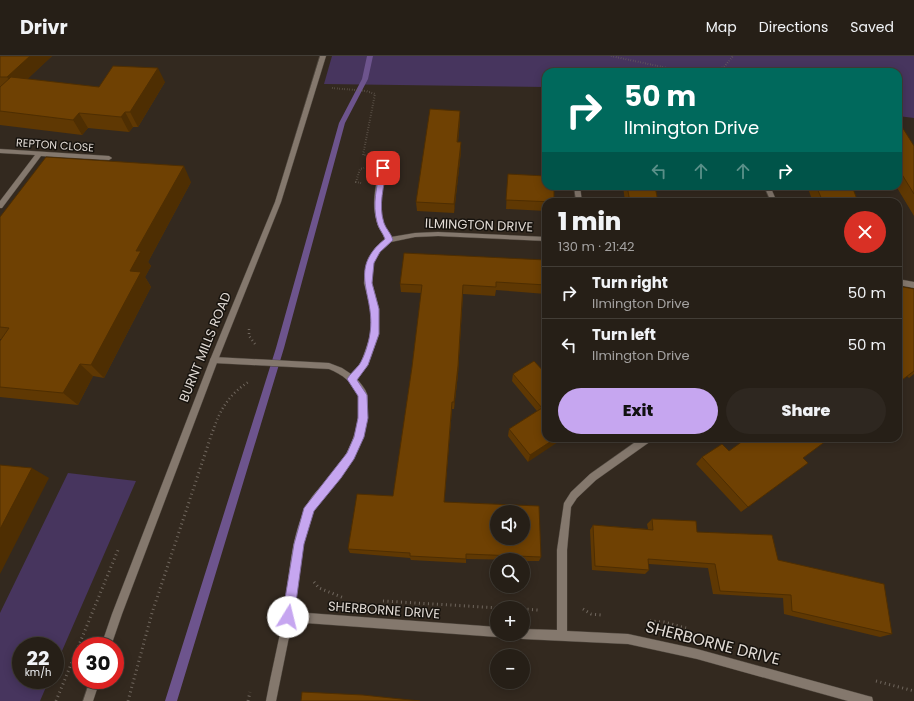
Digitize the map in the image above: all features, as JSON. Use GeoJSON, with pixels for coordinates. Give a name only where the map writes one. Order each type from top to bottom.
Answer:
{"type":"FeatureCollection","features":[{"type":"Feature","properties":{"kind":"street","name":"BURNT MILLS ROAD"},"geometry":{"type":"LineString","coordinates":[[109,637],[214,360],[278,202],[323,56]]}},
{"type":"Feature","properties":{"kind":"street","name":"REPTON CLOSE"},"geometry":{"type":"LineString","coordinates":[[0,151],[109,158]]}},
{"type":"Feature","properties":{"kind":"street"},"geometry":{"type":"LineString","coordinates":[[0,206],[40,153]]}},
{"type":"Feature","properties":{"kind":"street"},"geometry":{"type":"LineString","coordinates":[[352,379],[364,365],[375,334],[375,309],[368,283],[370,263],[377,250],[389,240],[381,224],[377,205],[385,156]]}},
{"type":"Feature","properties":{"kind":"street","name":"ILMINGTON DRIVE"},"geometry":{"type":"LineString","coordinates":[[389,240],[415,235],[438,234],[542,239]]}},
{"type":"Feature","properties":{"kind":"street"},"geometry":{"type":"LineString","coordinates":[[902,283],[914,285]]}},
{"type":"Feature","properties":{"kind":"street"},"geometry":{"type":"LineString","coordinates":[[214,360],[329,366],[340,369],[352,379],[363,395],[363,418],[359,437],[346,462],[310,508],[299,544],[288,617],[271,701]]}},
{"type":"Feature","properties":{"kind":"street"},"geometry":{"type":"LineString","coordinates":[[562,636],[562,550],[567,506],[574,495],[593,477],[642,442]]}},
{"type":"Feature","properties":{"kind":"street","name":"SHERBORNE DRIVE"},"geometry":{"type":"LineString","coordinates":[[288,617],[490,631]]}},
{"type":"Feature","properties":{"kind":"street","name":"SHERBORNE DRIVE"},"geometry":{"type":"LineString","coordinates":[[530,634],[636,641],[697,654],[847,698],[868,701]]}},
{"type":"Feature","properties":{"kind":"street"},"geometry":{"type":"LineString","coordinates":[[88,701],[91,689]]}},
{"type":"Feature","properties":{"kind":"path"},"geometry":{"type":"LineString","coordinates":[[611,56],[667,68]]}},
{"type":"Feature","properties":{"kind":"path"},"geometry":{"type":"LineString","coordinates":[[720,68],[724,67],[733,56]]}},
{"type":"Feature","properties":{"kind":"path"},"geometry":{"type":"LineString","coordinates":[[349,91],[366,91],[375,94],[363,155],[385,156]]}},
{"type":"Feature","properties":{"kind":"path"},"geometry":{"type":"LineString","coordinates":[[128,701],[152,613],[217,418],[222,406],[232,394],[241,385],[252,380]]}},
{"type":"Feature","properties":{"kind":"path"},"geometry":{"type":"LineString","coordinates":[[312,580],[319,588],[344,598]]}},
{"type":"Feature","properties":{"kind":"path"},"geometry":{"type":"LineString","coordinates":[[376,600],[490,607]]}},
{"type":"Feature","properties":{"kind":"path"},"geometry":{"type":"LineString","coordinates":[[581,606],[584,610],[591,614],[607,616]]}},
{"type":"Feature","properties":{"kind":"path"},"geometry":{"type":"LineString","coordinates":[[530,609],[538,610]]}},
{"type":"Feature","properties":{"kind":"path"},"geometry":{"type":"LineString","coordinates":[[643,620],[664,622],[687,629]]}},
{"type":"Feature","properties":{"kind":"path"},"geometry":{"type":"LineString","coordinates":[[870,679],[914,691]]}},
{"type":"Feature","properties":{"kind":"path"},"geometry":{"type":"LineString","coordinates":[[248,701],[251,686]]}},
{"type":"Feature","properties":{"kind":"shaded area"},"geometry":{"type":"Polygon","coordinates":[[[332,56],[914,56],[914,118],[902,116],[902,68],[542,68],[542,87],[324,84],[332,56]]]}},
{"type":"Feature","properties":{"kind":"shaded area"},"geometry":{"type":"Polygon","coordinates":[[[68,473],[136,481],[64,646],[64,637],[12,637],[12,689],[45,689],[40,701],[0,701],[0,613],[68,473]]]}},
{"type":"Feature","properties":{"kind":"building"},"geometry":{"type":"Polygon","coordinates":[[[0,56],[30,56],[7,77],[0,77],[0,56]]]}},
{"type":"Feature","properties":{"kind":"building"},"geometry":{"type":"Polygon","coordinates":[[[113,66],[158,68],[130,112],[125,112],[121,117],[79,113],[73,120],[0,111],[0,87],[11,77],[99,87],[113,66]]]}},
{"type":"Feature","properties":{"kind":"building"},"geometry":{"type":"Polygon","coordinates":[[[430,109],[460,111],[457,142],[461,142],[454,204],[416,202],[430,109]]]}},
{"type":"Feature","properties":{"kind":"building"},"geometry":{"type":"Polygon","coordinates":[[[902,127],[914,146],[914,194],[902,174],[902,127]]]}},
{"type":"Feature","properties":{"kind":"building"},"geometry":{"type":"Polygon","coordinates":[[[46,157],[184,166],[136,251],[141,251],[130,271],[141,272],[91,365],[80,364],[63,393],[0,387],[0,341],[9,328],[0,327],[0,217],[46,157]]]}},
{"type":"Feature","properties":{"kind":"building"},"geometry":{"type":"Polygon","coordinates":[[[508,174],[542,176],[542,190],[554,190],[554,198],[542,198],[542,202],[506,200],[508,174]]]}},
{"type":"Feature","properties":{"kind":"building"},"geometry":{"type":"Polygon","coordinates":[[[628,190],[656,190],[657,198],[629,198],[628,190]]]}},
{"type":"Feature","properties":{"kind":"building"},"geometry":{"type":"Polygon","coordinates":[[[818,190],[854,190],[856,198],[821,198],[818,190]]]}},
{"type":"Feature","properties":{"kind":"building"},"geometry":{"type":"Polygon","coordinates":[[[404,253],[542,260],[542,285],[496,282],[496,287],[463,285],[458,366],[454,402],[452,402],[444,502],[515,505],[490,505],[490,545],[530,545],[530,506],[539,506],[541,557],[530,557],[530,553],[490,553],[490,555],[466,554],[466,559],[410,556],[410,553],[348,549],[357,494],[393,496],[412,367],[422,285],[400,284],[404,253]]]}},
{"type":"Feature","properties":{"kind":"building"},"geometry":{"type":"Polygon","coordinates":[[[902,287],[914,289],[914,371],[902,380],[902,287]]]}},
{"type":"Feature","properties":{"kind":"building"},"geometry":{"type":"Polygon","coordinates":[[[534,361],[542,370],[542,408],[513,374],[534,361]]]}},
{"type":"Feature","properties":{"kind":"building"},"geometry":{"type":"Polygon","coordinates":[[[542,408],[542,442],[550,442],[530,455],[509,429],[542,408]]]}},
{"type":"Feature","properties":{"kind":"building"},"geometry":{"type":"Polygon","coordinates":[[[741,442],[825,442],[803,458],[808,463],[748,507],[702,457],[722,444],[729,451],[741,442]]]}},
{"type":"Feature","properties":{"kind":"building"},"geometry":{"type":"Polygon","coordinates":[[[0,465],[32,468],[0,529],[0,465]]]}},
{"type":"Feature","properties":{"kind":"building"},"geometry":{"type":"Polygon","coordinates":[[[652,519],[696,521],[697,532],[772,535],[778,560],[884,584],[892,634],[792,611],[791,595],[720,591],[715,564],[648,559],[649,570],[595,566],[593,525],[653,530],[652,519]]]}},
{"type":"Feature","properties":{"kind":"building"},"geometry":{"type":"Polygon","coordinates":[[[302,692],[363,695],[420,701],[301,701],[302,692]]]}},
{"type":"Feature","properties":{"kind":"waterway"},"geometry":{"type":"LineString","coordinates":[[171,701],[280,348],[342,123],[365,79],[370,56]]}},
{"type":"Feature","properties":{"kind":"route"},"geometry":{"type":"LineString","coordinates":[[288,617],[299,544],[310,508],[338,474],[350,456],[359,437],[363,418],[363,395],[352,379],[364,365],[375,334],[375,309],[368,283],[370,263],[377,250],[389,240],[381,224],[377,205],[383,168]]}}]}
